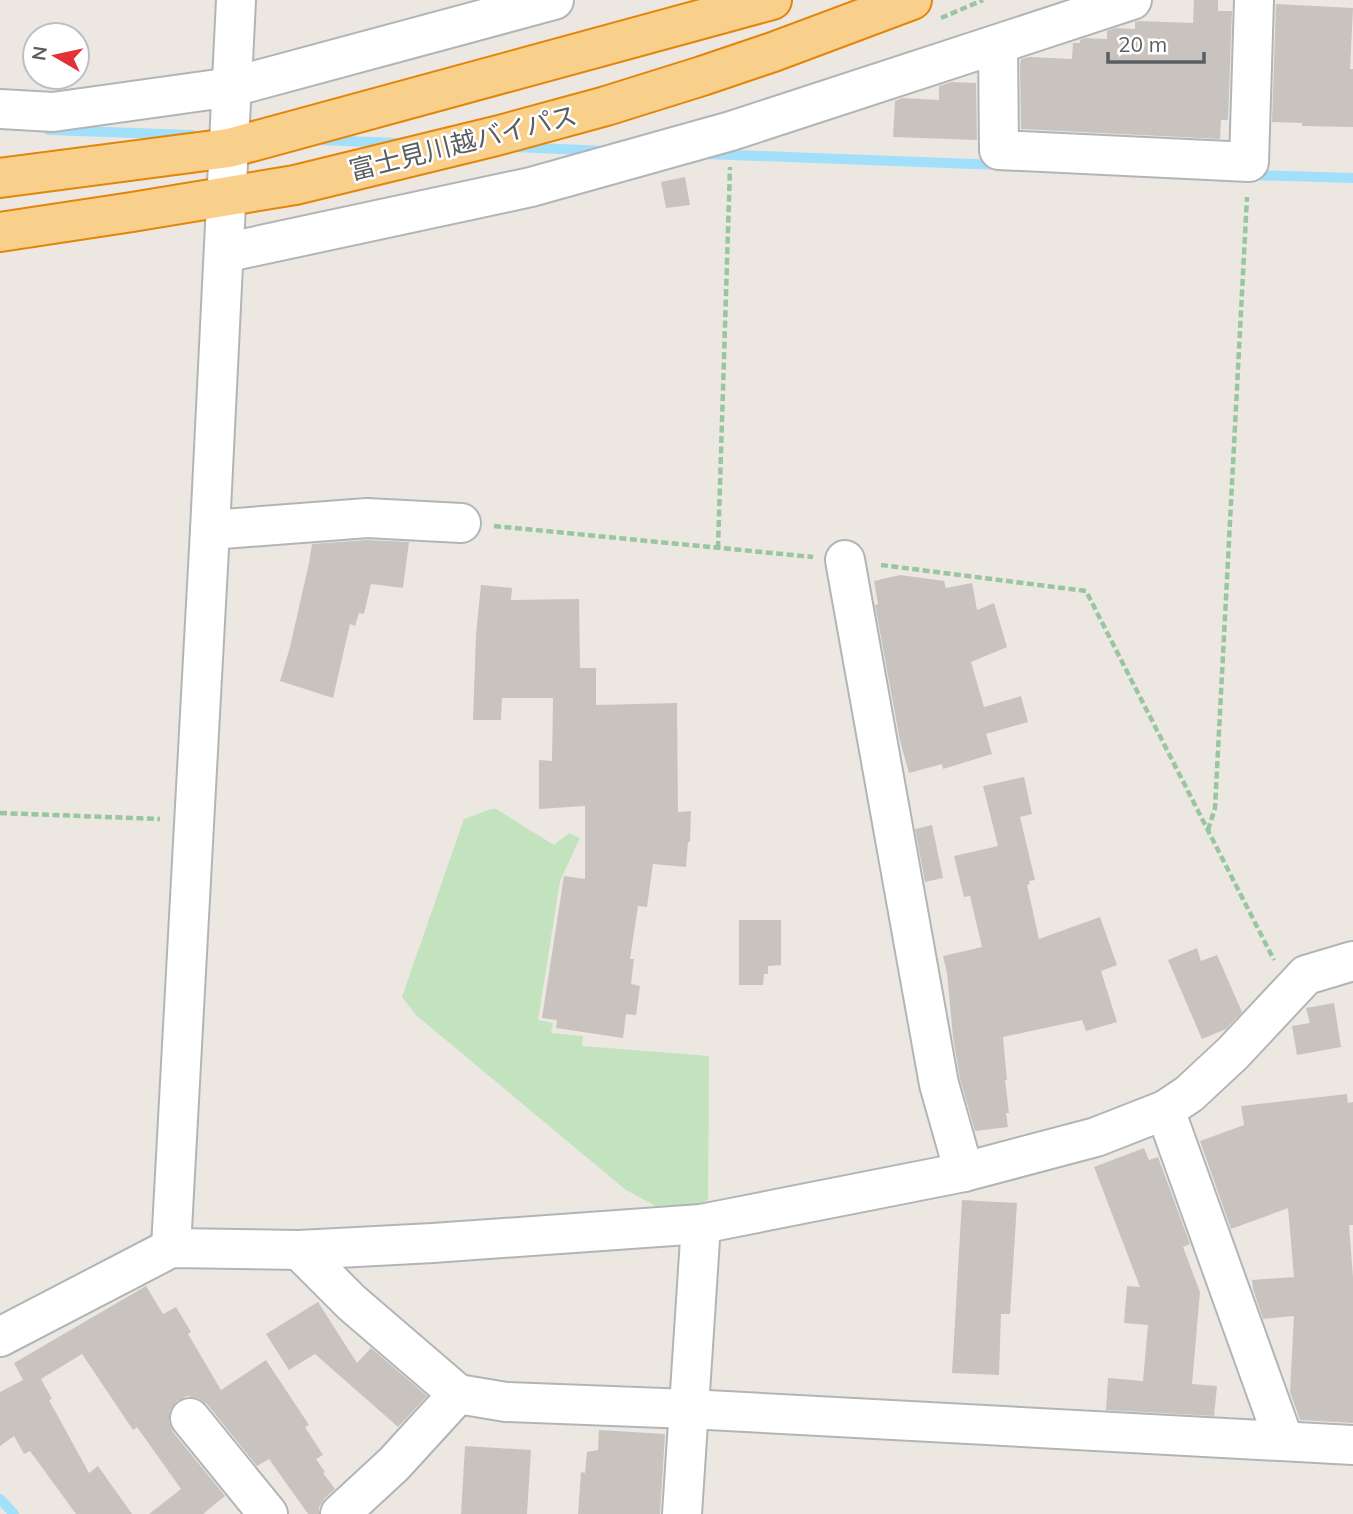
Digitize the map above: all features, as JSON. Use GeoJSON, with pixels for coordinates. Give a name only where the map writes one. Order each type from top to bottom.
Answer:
{"type":"FeatureCollection","features":[{"type":"Feature","properties":{"kind":"highway","name":"富士見川越バイパス"},"geometry":{"type":"LineString","coordinates":[[0,178],[229,148],[772,0]]}},
{"type":"Feature","properties":{"kind":"highway","name":"富士見川越バイパス"},"geometry":{"type":"LineString","coordinates":[[0,232],[295,185],[496,136],[702,76],[912,0]]}},
{"type":"Feature","properties":{"kind":"street"},"geometry":{"type":"LineString","coordinates":[[171,1248],[236,0]]}},
{"type":"Feature","properties":{"kind":"street"},"geometry":{"type":"LineString","coordinates":[[0,108],[53,112],[232,87],[554,0]]}},
{"type":"Feature","properties":{"kind":"street"},"geometry":{"type":"LineString","coordinates":[[224,253],[531,187],[731,131],[1132,0]]}},
{"type":"Feature","properties":{"kind":"street"},"geometry":{"type":"LineString","coordinates":[[998,45],[999,150],[1249,162],[1254,0]]}},
{"type":"Feature","properties":{"kind":"street"},"geometry":{"type":"LineString","coordinates":[[210,530],[367,519],[461,523]]}},
{"type":"Feature","properties":{"kind":"street"},"geometry":{"type":"LineString","coordinates":[[845,560],[939,1084],[964,1172]]}},
{"type":"Feature","properties":{"kind":"street"},"geometry":{"type":"LineString","coordinates":[[0,1337],[171,1248],[299,1250],[701,1224],[964,1172],[1096,1137],[1165,1110],[1189,1094],[1233,1054],[1306,975],[1353,961]]}},
{"type":"Feature","properties":{"kind":"street"},"geometry":{"type":"LineString","coordinates":[[1165,1110],[1284,1441]]}},
{"type":"Feature","properties":{"kind":"street"},"geometry":{"type":"LineString","coordinates":[[682,1514],[701,1224]]}},
{"type":"Feature","properties":{"kind":"street"},"geometry":{"type":"LineString","coordinates":[[299,1250],[352,1303],[458,1394],[506,1402],[689,1409],[1353,1445]]}},
{"type":"Feature","properties":{"kind":"street"},"geometry":{"type":"LineString","coordinates":[[340,1514],[394,1464],[458,1394]]}},
{"type":"Feature","properties":{"kind":"street"},"geometry":{"type":"LineString","coordinates":[[190,1418],[268,1514]]}},
{"type":"Feature","properties":{"kind":"path"},"geometry":{"type":"LineString","coordinates":[[718,548],[731,131]]}},
{"type":"Feature","properties":{"kind":"path"},"geometry":{"type":"LineString","coordinates":[[1208,831],[1215,808],[1249,162]]}},
{"type":"Feature","properties":{"kind":"path"},"geometry":{"type":"LineString","coordinates":[[461,523],[845,560],[1086,591],[1290,992]]}},
{"type":"Feature","properties":{"kind":"path"},"geometry":{"type":"LineString","coordinates":[[0,813],[194,820]]}},
{"type":"Feature","properties":{"kind":"green space"},"geometry":{"type":"Polygon","coordinates":[[[496,809],[554,845],[569,833],[580,838],[560,881],[538,1020],[553,1023],[551,1033],[583,1036],[582,1046],[709,1056],[708,1200],[697,1206],[667,1212],[626,1190],[416,1015],[402,997],[464,819],[496,809]]]}},
{"type":"Feature","properties":{"kind":"building"},"geometry":{"type":"Polygon","coordinates":[[[1194,0],[1218,0],[1218,11],[1232,11],[1228,120],[1221,120],[1220,139],[1021,129],[1021,59],[1072,59],[1073,43],[1080,43],[1080,40],[1085,38],[1107,39],[1107,31],[1115,28],[1135,29],[1135,22],[1139,21],[1193,23],[1194,0]]]}},
{"type":"Feature","properties":{"kind":"building"},"geometry":{"type":"Polygon","coordinates":[[[1276,4],[1353,8],[1350,69],[1353,69],[1353,127],[1302,126],[1302,123],[1272,122],[1276,4]]]}},
{"type":"Feature","properties":{"kind":"building"},"geometry":{"type":"Polygon","coordinates":[[[952,82],[976,83],[977,140],[893,137],[895,101],[902,98],[939,100],[939,86],[952,82]]]}},
{"type":"Feature","properties":{"kind":"building"},"geometry":{"type":"Polygon","coordinates":[[[685,177],[690,205],[666,208],[661,182],[685,177]]]}},
{"type":"Feature","properties":{"kind":"building"},"geometry":{"type":"Polygon","coordinates":[[[367,540],[409,542],[403,588],[371,584],[364,614],[359,613],[355,626],[350,624],[333,698],[280,681],[312,544],[367,540]]]}},
{"type":"Feature","properties":{"kind":"building"},"geometry":{"type":"Polygon","coordinates":[[[900,575],[944,581],[946,588],[972,583],[977,610],[994,603],[1007,647],[971,662],[984,707],[1021,696],[1028,722],[986,734],[992,754],[943,769],[942,764],[909,773],[900,741],[875,605],[878,604],[874,581],[900,575]]]}},
{"type":"Feature","properties":{"kind":"building"},"geometry":{"type":"Polygon","coordinates":[[[481,585],[512,588],[511,600],[579,599],[580,668],[596,668],[596,705],[677,703],[678,812],[691,811],[686,867],[653,864],[647,907],[638,906],[630,959],[634,959],[631,984],[640,986],[636,1015],[626,1014],[623,1038],[556,1028],[557,1020],[542,1018],[564,876],[585,879],[585,806],[539,809],[539,760],[552,761],[553,698],[502,698],[501,720],[473,720],[481,585]]]}},
{"type":"Feature","properties":{"kind":"building"},"geometry":{"type":"Polygon","coordinates":[[[1024,777],[1032,814],[1020,817],[1035,880],[1029,881],[1030,884],[1027,885],[1039,939],[1100,917],[1117,965],[1101,971],[1117,1022],[1086,1031],[1082,1020],[1003,1037],[1008,1127],[975,1131],[960,1079],[943,956],[982,947],[970,896],[964,897],[954,856],[998,846],[983,786],[1024,777]]]}},
{"type":"Feature","properties":{"kind":"building"},"geometry":{"type":"Polygon","coordinates":[[[932,825],[943,878],[925,882],[915,829],[932,825]]]}},
{"type":"Feature","properties":{"kind":"building"},"geometry":{"type":"Polygon","coordinates":[[[739,920],[781,920],[781,965],[768,966],[763,985],[739,985],[739,920]]]}},
{"type":"Feature","properties":{"kind":"building"},"geometry":{"type":"Polygon","coordinates":[[[1197,948],[1201,961],[1217,955],[1242,1012],[1226,1029],[1202,1039],[1168,960],[1197,948]]]}},
{"type":"Feature","properties":{"kind":"building"},"geometry":{"type":"Polygon","coordinates":[[[1334,1003],[1341,1047],[1297,1055],[1292,1026],[1310,1023],[1306,1008],[1334,1003]]]}},
{"type":"Feature","properties":{"kind":"building"},"geometry":{"type":"Polygon","coordinates":[[[1347,1094],[1348,1103],[1353,1102],[1353,1225],[1349,1225],[1353,1277],[1353,1423],[1300,1420],[1290,1392],[1294,1316],[1263,1319],[1252,1280],[1294,1277],[1288,1208],[1231,1229],[1200,1141],[1244,1125],[1241,1106],[1347,1094]]]}},
{"type":"Feature","properties":{"kind":"building"},"geometry":{"type":"Polygon","coordinates":[[[1144,1148],[1149,1160],[1158,1157],[1190,1244],[1183,1247],[1200,1292],[1192,1384],[1217,1386],[1214,1416],[1106,1410],[1108,1378],[1143,1381],[1148,1325],[1124,1323],[1127,1286],[1140,1287],[1094,1167],[1144,1148]]]}},
{"type":"Feature","properties":{"kind":"building"},"geometry":{"type":"Polygon","coordinates":[[[962,1200],[1017,1203],[1010,1314],[1001,1314],[999,1375],[952,1373],[962,1200]]]}},
{"type":"Feature","properties":{"kind":"building"},"geometry":{"type":"Polygon","coordinates":[[[146,1286],[163,1314],[176,1307],[191,1332],[188,1334],[221,1390],[266,1360],[309,1425],[305,1427],[323,1455],[316,1459],[335,1489],[319,1507],[319,1514],[308,1514],[269,1459],[257,1466],[207,1404],[198,1398],[187,1396],[177,1401],[170,1410],[169,1422],[173,1432],[225,1496],[203,1514],[149,1514],[181,1489],[137,1427],[133,1430],[82,1354],[41,1379],[52,1399],[49,1400],[89,1473],[98,1466],[132,1514],[76,1514],[30,1451],[24,1454],[14,1436],[0,1446],[0,1392],[23,1380],[14,1363],[146,1286]]]}},
{"type":"Feature","properties":{"kind":"building"},"geometry":{"type":"Polygon","coordinates":[[[318,1302],[357,1363],[371,1348],[427,1396],[398,1427],[315,1354],[289,1370],[266,1334],[318,1302]]]}},
{"type":"Feature","properties":{"kind":"building"},"geometry":{"type":"Polygon","coordinates":[[[599,1430],[665,1434],[660,1514],[578,1514],[581,1472],[585,1473],[587,1452],[598,1450],[599,1430]]]}},
{"type":"Feature","properties":{"kind":"building"},"geometry":{"type":"Polygon","coordinates":[[[465,1446],[531,1450],[527,1514],[461,1514],[465,1446]]]}},
{"type":"Feature","properties":{"kind":"waterway"},"geometry":{"type":"LineString","coordinates":[[49,130],[192,135]]}},
{"type":"Feature","properties":{"kind":"waterway"},"geometry":{"type":"LineString","coordinates":[[319,140],[398,143]]}},
{"type":"Feature","properties":{"kind":"waterway"},"geometry":{"type":"LineString","coordinates":[[515,147],[605,151]]}},
{"type":"Feature","properties":{"kind":"waterway"},"geometry":{"type":"LineString","coordinates":[[707,154],[1000,165]]}},
{"type":"Feature","properties":{"kind":"waterway"},"geometry":{"type":"LineString","coordinates":[[1249,175],[1353,178]]}},
{"type":"Feature","properties":{"kind":"waterway"},"geometry":{"type":"LineString","coordinates":[[0,1499],[14,1514]]}}]}
